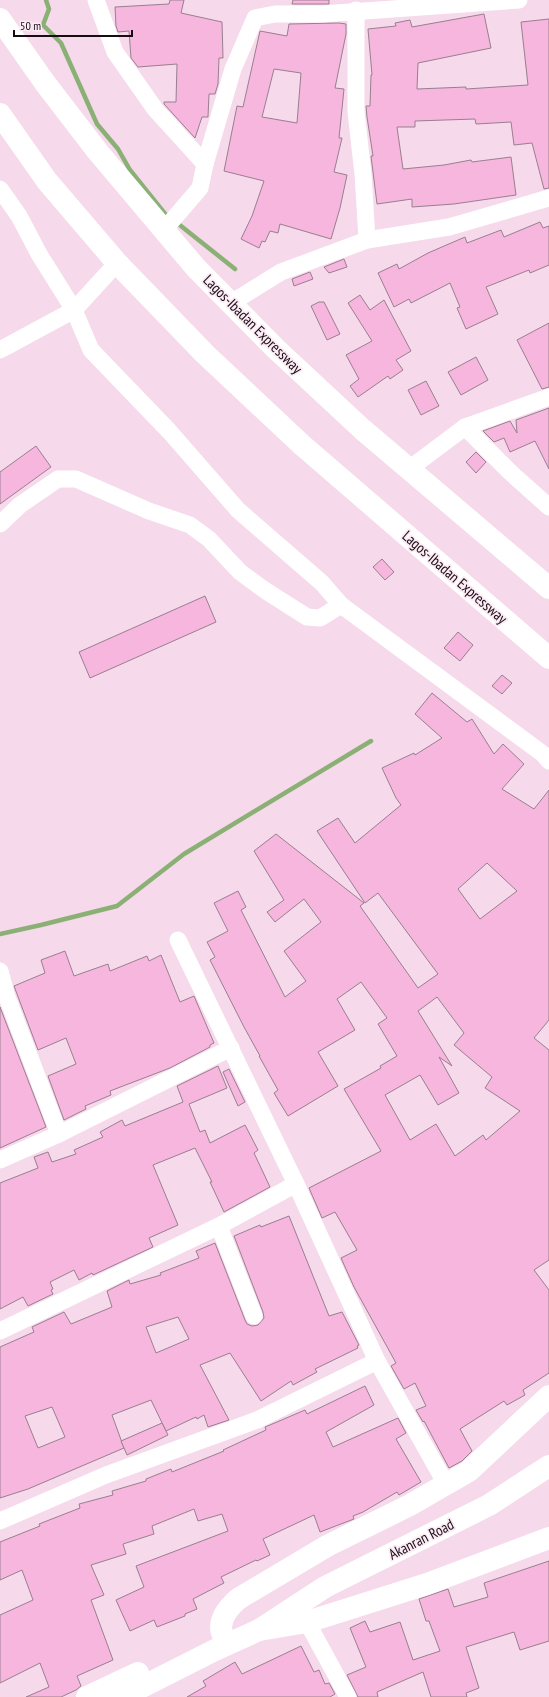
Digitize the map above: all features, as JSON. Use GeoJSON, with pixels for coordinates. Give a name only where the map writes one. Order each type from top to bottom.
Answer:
{"type":"FeatureCollection","features":[{"type":"Feature","properties":{"kind":"main road","name":"Lagos-Ibadan Expressway"},"geometry":{"type":"LineString","coordinates":[[0,19],[45,83],[93,146],[196,268],[276,349],[356,424],[549,588]]}},
{"type":"Feature","properties":{"kind":"main road","name":"Lagos-Ibadan Expressway"},"geometry":{"type":"LineString","coordinates":[[0,114],[47,181],[117,264],[205,354],[302,445],[549,658]]}},
{"type":"Feature","properties":{"kind":"main road"},"geometry":{"type":"LineString","coordinates":[[222,1633],[220,1627],[222,1620],[229,1606],[238,1599],[327,1546],[410,1505],[474,1467],[549,1396]]}},
{"type":"Feature","properties":{"kind":"main road","name":"Akanran Road"},"geometry":{"type":"LineString","coordinates":[[87,1697],[164,1662],[256,1615],[299,1615],[325,1586],[489,1505],[549,1466]]}},
{"type":"Feature","properties":{"kind":"main road"},"geometry":{"type":"LineString","coordinates":[[122,1697],[259,1630],[299,1615],[427,1584],[549,1538]]}},
{"type":"Feature","properties":{"kind":"street"},"geometry":{"type":"LineString","coordinates":[[96,0],[115,52],[155,109],[205,164]]}},
{"type":"Feature","properties":{"kind":"street"},"geometry":{"type":"LineString","coordinates":[[164,230],[200,188],[205,164],[233,70],[255,18],[275,14],[322,14],[356,10],[519,0]]}},
{"type":"Feature","properties":{"kind":"street"},"geometry":{"type":"LineString","coordinates":[[356,10],[356,112],[363,174],[367,240]]}},
{"type":"Feature","properties":{"kind":"street"},"geometry":{"type":"LineString","coordinates":[[0,189],[20,216],[39,254],[74,310],[91,350],[169,431],[238,510],[322,583],[341,605],[544,754],[549,761]]}},
{"type":"Feature","properties":{"kind":"street"},"geometry":{"type":"LineString","coordinates":[[230,303],[281,272],[367,240],[449,227],[549,198]]}},
{"type":"Feature","properties":{"kind":"street"},"geometry":{"type":"LineString","coordinates":[[0,350],[74,310],[117,264]]}},
{"type":"Feature","properties":{"kind":"street"},"geometry":{"type":"LineString","coordinates":[[409,469],[465,427],[549,397]]}},
{"type":"Feature","properties":{"kind":"street"},"geometry":{"type":"LineString","coordinates":[[465,427],[510,472],[549,507]]}},
{"type":"Feature","properties":{"kind":"street"},"geometry":{"type":"LineString","coordinates":[[0,524],[20,505],[58,479],[76,479],[149,511],[190,525],[209,539],[240,572],[266,591],[307,617],[320,618],[341,605]]}},
{"type":"Feature","properties":{"kind":"street"},"geometry":{"type":"LineString","coordinates":[[178,940],[296,1184],[377,1361],[446,1484]]}},
{"type":"Feature","properties":{"kind":"street"},"geometry":{"type":"LineString","coordinates":[[0,971],[7,997],[59,1134]]}},
{"type":"Feature","properties":{"kind":"street"},"geometry":{"type":"LineString","coordinates":[[0,1160],[59,1134],[231,1048]]}},
{"type":"Feature","properties":{"kind":"street"},"geometry":{"type":"LineString","coordinates":[[0,1331],[219,1226],[296,1184]]}},
{"type":"Feature","properties":{"kind":"street"},"geometry":{"type":"LineString","coordinates":[[219,1226],[254,1316]]}},
{"type":"Feature","properties":{"kind":"street"},"geometry":{"type":"LineString","coordinates":[[0,1521],[106,1475],[257,1420],[377,1361]]}},
{"type":"Feature","properties":{"kind":"street"},"geometry":{"type":"LineString","coordinates":[[299,1615],[348,1697]]}},
{"type":"Feature","properties":{"kind":"building"},"geometry":{"type":"Polygon","coordinates":[[[170,0],[184,0],[181,13],[222,22],[223,58],[219,58],[218,84],[215,94],[209,94],[208,117],[202,117],[195,138],[164,104],[164,102],[176,102],[177,64],[138,67],[131,58],[129,31],[118,32],[116,26],[115,7],[169,4],[170,0]]]}},
{"type":"Feature","properties":{"kind":"building"},"geometry":{"type":"Polygon","coordinates":[[[293,0],[329,0],[329,4],[292,4],[293,0]]]}},
{"type":"Feature","properties":{"kind":"building"},"geometry":{"type":"Polygon","coordinates":[[[484,14],[491,48],[418,63],[417,89],[466,87],[466,89],[528,85],[521,22],[549,19],[549,188],[544,189],[532,143],[514,145],[511,122],[476,124],[475,119],[415,121],[415,127],[397,127],[403,169],[444,165],[471,160],[472,162],[511,157],[516,195],[454,204],[412,207],[412,199],[377,204],[371,156],[373,156],[366,106],[370,106],[372,75],[368,29],[396,26],[395,23],[410,20],[412,27],[484,14]]]}},
{"type":"Feature","properties":{"kind":"building"},"geometry":{"type":"Polygon","coordinates":[[[289,24],[346,24],[346,34],[335,88],[344,89],[339,138],[342,138],[334,172],[347,175],[340,208],[331,239],[280,224],[278,233],[270,231],[265,242],[262,241],[259,248],[241,239],[252,216],[264,181],[224,171],[237,106],[243,107],[260,31],[287,36],[289,24]],[[274,69],[262,117],[297,123],[301,73],[274,69]]]}},
{"type":"Feature","properties":{"kind":"building"},"geometry":{"type":"Polygon","coordinates":[[[540,222],[543,228],[549,226],[549,265],[530,273],[529,270],[486,287],[498,314],[466,329],[457,308],[460,307],[450,283],[411,303],[409,299],[394,307],[378,273],[397,264],[399,269],[428,253],[465,237],[467,243],[501,230],[504,237],[540,222]]]}},
{"type":"Feature","properties":{"kind":"building"},"geometry":{"type":"Polygon","coordinates":[[[344,259],[347,267],[329,273],[324,267],[344,259]]]}},
{"type":"Feature","properties":{"kind":"building"},"geometry":{"type":"Polygon","coordinates":[[[310,272],[313,279],[294,286],[292,279],[310,272]]]}},
{"type":"Feature","properties":{"kind":"building"},"geometry":{"type":"Polygon","coordinates":[[[360,295],[370,310],[384,300],[411,351],[396,360],[403,370],[390,379],[388,376],[358,397],[350,386],[359,379],[346,355],[372,341],[348,303],[360,295]]]}},
{"type":"Feature","properties":{"kind":"building"},"geometry":{"type":"Polygon","coordinates":[[[319,302],[324,302],[340,334],[327,340],[311,306],[319,302]]]}},
{"type":"Feature","properties":{"kind":"building"},"geometry":{"type":"Polygon","coordinates":[[[549,323],[549,387],[542,389],[517,340],[549,323]]]}},
{"type":"Feature","properties":{"kind":"building"},"geometry":{"type":"Polygon","coordinates":[[[476,357],[488,380],[461,395],[448,372],[476,357]]]}},
{"type":"Feature","properties":{"kind":"building"},"geometry":{"type":"Polygon","coordinates":[[[426,381],[439,406],[421,415],[408,390],[426,381]]]}},
{"type":"Feature","properties":{"kind":"building"},"geometry":{"type":"Polygon","coordinates":[[[549,408],[549,469],[535,441],[510,452],[504,438],[494,442],[483,431],[510,421],[517,433],[516,420],[549,408]]]}},
{"type":"Feature","properties":{"kind":"building"},"geometry":{"type":"Polygon","coordinates":[[[36,446],[51,467],[0,504],[0,472],[36,446]]]}},
{"type":"Feature","properties":{"kind":"building"},"geometry":{"type":"Polygon","coordinates":[[[476,452],[486,462],[476,473],[466,462],[476,452]]]}},
{"type":"Feature","properties":{"kind":"building"},"geometry":{"type":"Polygon","coordinates":[[[382,559],[394,572],[385,580],[373,567],[382,559]]]}},
{"type":"Feature","properties":{"kind":"building"},"geometry":{"type":"Polygon","coordinates":[[[205,596],[216,622],[90,678],[79,652],[205,596]]]}},
{"type":"Feature","properties":{"kind":"building"},"geometry":{"type":"Polygon","coordinates":[[[458,632],[473,645],[460,661],[444,648],[458,632]]]}},
{"type":"Feature","properties":{"kind":"building"},"geometry":{"type":"Polygon","coordinates":[[[502,675],[512,683],[502,694],[492,686],[502,675]]]}},
{"type":"Feature","properties":{"kind":"building"},"geometry":{"type":"Polygon","coordinates":[[[432,693],[467,722],[472,719],[494,754],[503,744],[524,764],[502,789],[534,809],[549,790],[549,1020],[534,1038],[549,1050],[549,1260],[534,1270],[549,1290],[549,1373],[523,1390],[525,1395],[507,1405],[504,1401],[460,1429],[472,1451],[462,1461],[449,1468],[424,1421],[423,1422],[416,1410],[426,1406],[415,1383],[404,1389],[391,1366],[396,1363],[354,1287],[341,1258],[357,1250],[335,1212],[322,1218],[309,1188],[381,1151],[344,1089],[381,1068],[380,1066],[397,1056],[378,1024],[387,1018],[361,982],[337,999],[355,1030],[318,1052],[338,1086],[288,1116],[274,1093],[278,1090],[210,960],[215,957],[207,942],[228,931],[214,903],[238,891],[246,907],[241,910],[285,997],[306,981],[284,951],[321,922],[304,899],[275,922],[267,912],[284,900],[254,851],[276,834],[364,903],[360,906],[418,988],[438,974],[378,893],[365,903],[317,831],[338,818],[355,843],[401,805],[396,798],[382,768],[414,753],[415,755],[442,738],[415,714],[432,693]],[[487,863],[458,889],[480,919],[517,891],[487,863]],[[437,997],[418,1011],[452,1066],[439,1057],[459,1093],[438,1105],[420,1075],[385,1095],[410,1140],[436,1124],[455,1156],[483,1135],[486,1140],[520,1111],[485,1088],[492,1077],[454,1045],[464,1033],[437,997]]]}},
{"type":"Feature","properties":{"kind":"building"},"geometry":{"type":"Polygon","coordinates":[[[65,951],[74,976],[108,964],[110,971],[147,956],[149,961],[161,955],[180,1002],[194,996],[214,1043],[210,1045],[210,1047],[170,1068],[110,1091],[111,1095],[85,1106],[86,1109],[64,1120],[48,1076],[76,1064],[66,1038],[38,1050],[14,986],[45,973],[41,960],[65,951]]]}},
{"type":"Feature","properties":{"kind":"building"},"geometry":{"type":"Polygon","coordinates":[[[0,1007],[46,1127],[0,1148],[0,1007]]]}},
{"type":"Feature","properties":{"kind":"building"},"geometry":{"type":"Polygon","coordinates":[[[218,1066],[227,1088],[189,1104],[200,1132],[205,1130],[210,1143],[245,1125],[258,1150],[254,1153],[270,1187],[224,1212],[210,1182],[212,1182],[195,1148],[153,1165],[178,1225],[149,1238],[153,1247],[93,1275],[92,1273],[79,1280],[74,1270],[50,1282],[53,1289],[51,1290],[53,1294],[28,1306],[23,1297],[0,1309],[0,1183],[38,1168],[34,1157],[48,1152],[52,1162],[76,1154],[74,1150],[103,1137],[100,1132],[122,1120],[125,1126],[183,1102],[177,1086],[218,1066]]]}},
{"type":"Feature","properties":{"kind":"building"},"geometry":{"type":"Polygon","coordinates":[[[229,1069],[245,1102],[238,1106],[223,1072],[229,1069]]]}},
{"type":"Feature","properties":{"kind":"building"},"geometry":{"type":"Polygon","coordinates":[[[289,1216],[329,1316],[342,1312],[359,1345],[357,1346],[358,1348],[315,1369],[317,1372],[293,1385],[291,1381],[261,1401],[230,1353],[200,1365],[229,1420],[208,1427],[204,1415],[197,1419],[196,1417],[166,1431],[151,1400],[112,1415],[124,1448],[28,1489],[0,1498],[0,1347],[34,1332],[32,1327],[64,1312],[71,1324],[112,1307],[107,1291],[129,1280],[130,1284],[161,1275],[160,1273],[199,1258],[196,1251],[215,1243],[247,1324],[252,1326],[258,1325],[264,1318],[263,1312],[234,1236],[260,1225],[261,1227],[289,1216]],[[178,1317],[146,1327],[156,1353],[189,1339],[178,1317]],[[52,1407],[25,1416],[38,1448],[65,1437],[52,1407]]]}},
{"type":"Feature","properties":{"kind":"building"},"geometry":{"type":"Polygon","coordinates":[[[365,1386],[374,1405],[326,1432],[333,1447],[398,1418],[406,1433],[396,1439],[421,1482],[399,1495],[397,1492],[363,1512],[353,1516],[354,1519],[320,1532],[314,1515],[263,1539],[270,1555],[221,1577],[224,1583],[193,1599],[197,1609],[185,1614],[185,1616],[157,1627],[154,1620],[130,1631],[116,1600],[144,1587],[136,1566],[228,1531],[222,1514],[198,1521],[194,1509],[152,1526],[154,1534],[123,1544],[126,1554],[91,1565],[104,1595],[91,1600],[113,1660],[77,1676],[81,1686],[61,1697],[26,1697],[49,1687],[40,1663],[0,1683],[0,1615],[33,1600],[22,1570],[0,1580],[0,1542],[40,1526],[39,1524],[80,1508],[79,1504],[113,1495],[112,1491],[146,1481],[146,1479],[171,1469],[172,1472],[224,1451],[223,1450],[266,1430],[265,1427],[305,1410],[307,1414],[365,1386]]]}},
{"type":"Feature","properties":{"kind":"building"},"geometry":{"type":"Polygon","coordinates":[[[162,1423],[168,1435],[127,1455],[121,1441],[162,1423]]]}},
{"type":"Feature","properties":{"kind":"building"},"geometry":{"type":"Polygon","coordinates":[[[549,1561],[549,1641],[520,1650],[514,1632],[466,1647],[479,1688],[466,1693],[467,1697],[431,1697],[423,1672],[377,1692],[378,1697],[358,1697],[347,1675],[366,1667],[350,1628],[365,1621],[370,1632],[400,1622],[413,1660],[440,1651],[429,1621],[426,1621],[419,1599],[448,1589],[454,1607],[488,1597],[484,1583],[549,1561]]]}},
{"type":"Feature","properties":{"kind":"building"},"geometry":{"type":"Polygon","coordinates":[[[301,1646],[314,1672],[319,1670],[325,1684],[329,1683],[335,1694],[330,1697],[187,1697],[206,1686],[203,1681],[235,1662],[242,1674],[301,1646]]]}},
{"type":"Feature","properties":{"kind":"waterway"},"geometry":{"type":"LineString","coordinates":[[46,0],[49,9],[43,25],[61,43],[97,124],[118,149],[130,170],[166,215]]}},
{"type":"Feature","properties":{"kind":"waterway"},"geometry":{"type":"LineString","coordinates":[[176,222],[235,269]]}},
{"type":"Feature","properties":{"kind":"waterway"},"geometry":{"type":"LineString","coordinates":[[0,934],[117,906],[184,854],[371,741]]}}]}
